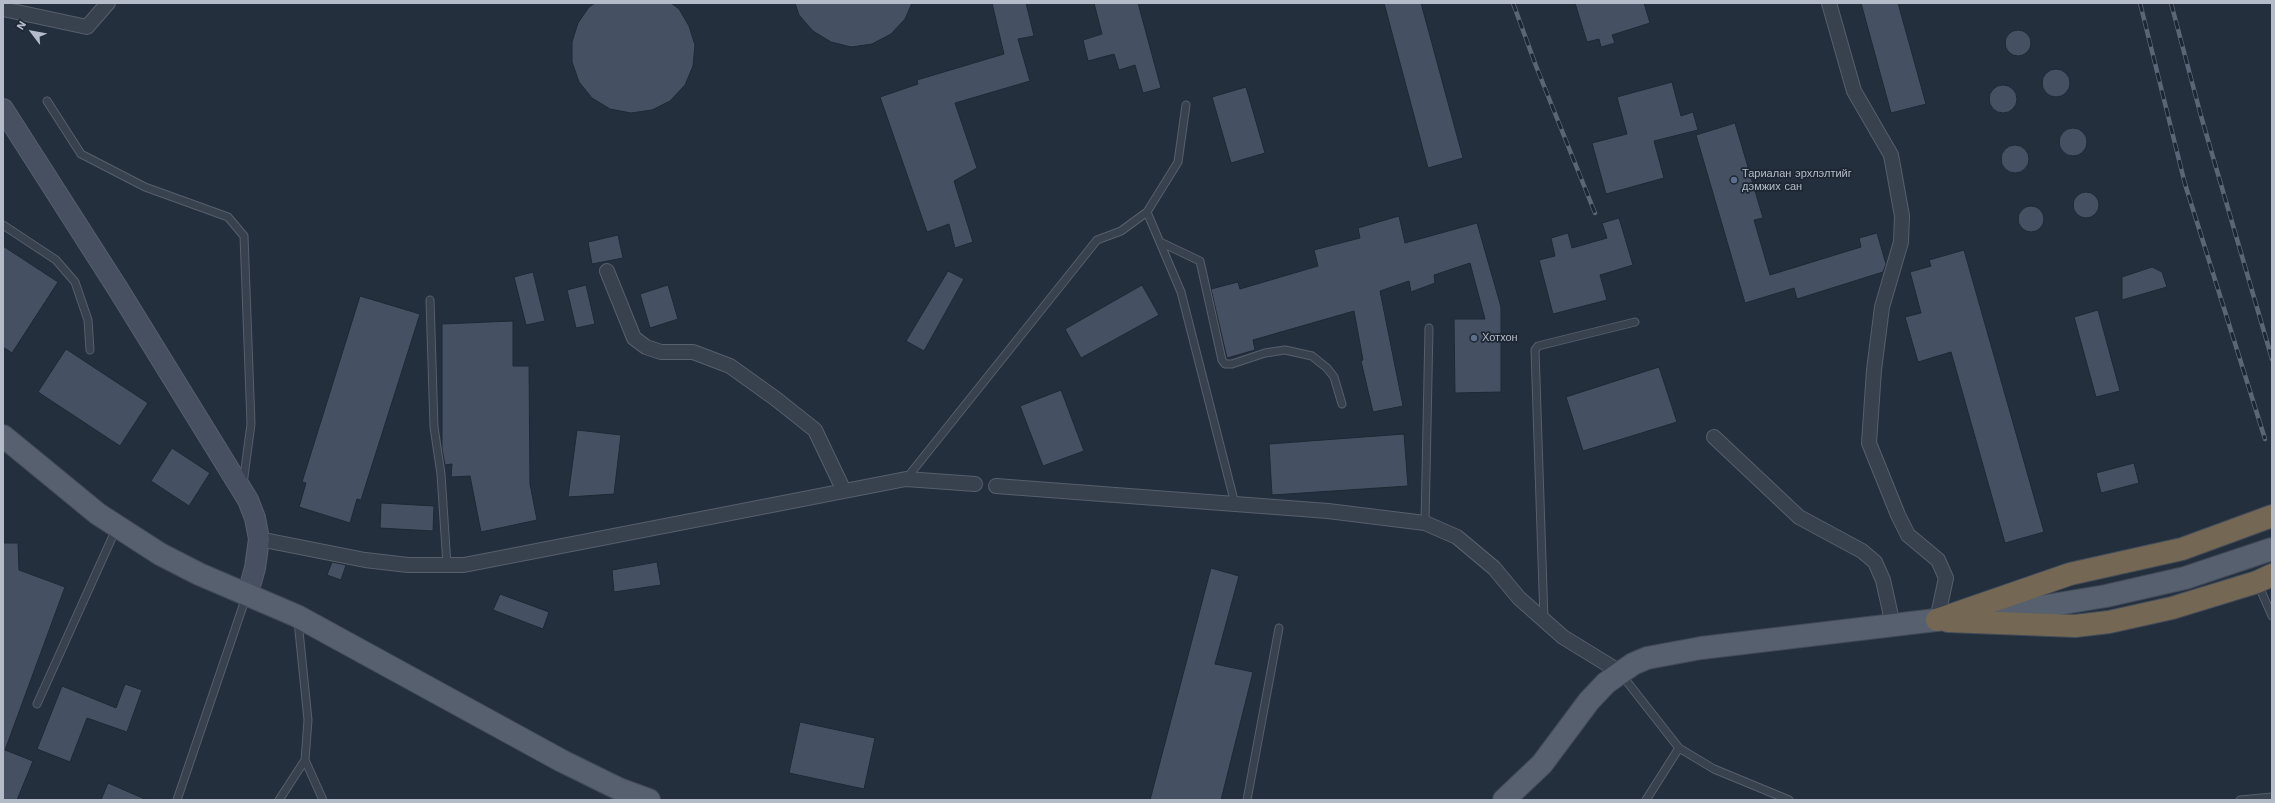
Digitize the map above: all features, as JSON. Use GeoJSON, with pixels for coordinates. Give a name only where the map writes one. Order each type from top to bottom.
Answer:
{"type":"FeatureCollection","features":[{"type":"Feature","properties":{"kind":"highway"},"geometry":{"type":"LineString","coordinates":[[1937,620],[2070,574],[2182,549],[2272,516]]}},
{"type":"Feature","properties":{"kind":"highway"},"geometry":{"type":"LineString","coordinates":[[1937,620],[2074,626],[2109,622],[2172,608],[2264,578]]}},
{"type":"Feature","properties":{"kind":"main road"},"geometry":{"type":"LineString","coordinates":[[3,436],[86,505],[117,527],[160,554],[192,571],[248,593],[297,616],[567,764],[619,789],[650,800]]}},
{"type":"Feature","properties":{"kind":"main road"},"geometry":{"type":"LineString","coordinates":[[1504,800],[1542,764],[1596,693],[1620,672],[1647,658],[1682,650],[1937,620],[2066,603],[2145,588],[2218,568],[2272,549]]}},
{"type":"Feature","properties":{"kind":"street"},"geometry":{"type":"LineString","coordinates":[[3,9],[87,27],[108,3]]}},
{"type":"Feature","properties":{"kind":"street"},"geometry":{"type":"LineString","coordinates":[[1828,3],[1854,91],[1891,155],[1902,216],[1901,242],[1882,307],[1874,370],[1869,443],[1898,515],[1908,535],[1938,560],[1946,578],[1937,620]]}},
{"type":"Feature","properties":{"kind":"street"},"geometry":{"type":"LineString","coordinates":[[3,109],[118,289],[242,490],[255,518],[258,539],[255,568],[248,593]]}},
{"type":"Feature","properties":{"kind":"street"},"geometry":{"type":"LineString","coordinates":[[607,271],[634,338],[646,347],[661,352],[693,352],[730,366],[815,430],[844,491]]}},
{"type":"Feature","properties":{"kind":"street"},"geometry":{"type":"LineString","coordinates":[[1714,437],[1799,517],[1862,551],[1875,562],[1883,580],[1893,625]]}},
{"type":"Feature","properties":{"kind":"street"},"geometry":{"type":"LineString","coordinates":[[258,539],[365,560],[408,565],[464,565],[906,479],[975,484]]}},
{"type":"Feature","properties":{"kind":"street"},"geometry":{"type":"LineString","coordinates":[[996,486],[1328,511],[1425,523],[1457,537],[1494,568],[1519,598],[1563,637],[1620,672]]}},
{"type":"Feature","properties":{"kind":"lane"},"geometry":{"type":"LineString","coordinates":[[47,101],[81,154],[145,187],[228,217],[244,236],[251,424],[242,490]]}},
{"type":"Feature","properties":{"kind":"lane"},"geometry":{"type":"LineString","coordinates":[[906,479],[1097,240],[1121,230],[1147,212],[1178,162],[1186,105]]}},
{"type":"Feature","properties":{"kind":"lane"},"geometry":{"type":"LineString","coordinates":[[1147,212],[1181,292],[1235,504]]}},
{"type":"Feature","properties":{"kind":"lane"},"geometry":{"type":"LineString","coordinates":[[3,225],[56,260],[75,282],[88,320],[90,350]]}},
{"type":"Feature","properties":{"kind":"lane"},"geometry":{"type":"LineString","coordinates":[[1160,242],[1200,260],[1222,360],[1225,364],[1232,364],[1265,353],[1285,350],[1312,356],[1327,368],[1334,378],[1342,404]]}},
{"type":"Feature","properties":{"kind":"lane"},"geometry":{"type":"LineString","coordinates":[[430,300],[434,427],[441,474],[447,565]]}},
{"type":"Feature","properties":{"kind":"lane"},"geometry":{"type":"LineString","coordinates":[[1544,620],[1535,350],[1538,346],[1635,322]]}},
{"type":"Feature","properties":{"kind":"lane"},"geometry":{"type":"LineString","coordinates":[[1425,523],[1429,328]]}},
{"type":"Feature","properties":{"kind":"lane"},"geometry":{"type":"LineString","coordinates":[[37,704],[117,527]]}},
{"type":"Feature","properties":{"kind":"lane"},"geometry":{"type":"LineString","coordinates":[[2264,578],[2272,616]]}},
{"type":"Feature","properties":{"kind":"lane"},"geometry":{"type":"LineString","coordinates":[[177,800],[248,593]]}},
{"type":"Feature","properties":{"kind":"lane"},"geometry":{"type":"LineString","coordinates":[[297,616],[308,720],[305,760],[322,800]]}},
{"type":"Feature","properties":{"kind":"lane"},"geometry":{"type":"LineString","coordinates":[[1247,800],[1279,628]]}},
{"type":"Feature","properties":{"kind":"lane"},"geometry":{"type":"LineString","coordinates":[[1620,672],[1679,748],[1714,769],[1789,800]]}},
{"type":"Feature","properties":{"kind":"lane"},"geometry":{"type":"LineString","coordinates":[[1646,800],[1679,748]]}},
{"type":"Feature","properties":{"kind":"lane"},"geometry":{"type":"LineString","coordinates":[[279,800],[305,760]]}},
{"type":"Feature","properties":{"kind":"lane"},"geometry":{"type":"LineString","coordinates":[[2240,800],[2272,797]]}},
{"type":"Feature","properties":{"kind":"building"},"geometry":{"type":"Polygon","coordinates":[[[595,3],[671,3],[679,9],[689,26],[695,45],[693,66],[685,85],[670,101],[652,110],[631,113],[610,109],[592,98],[579,82],[572,62],[572,42],[578,23],[589,7],[595,3]]]}},
{"type":"Feature","properties":{"kind":"building"},"geometry":{"type":"Polygon","coordinates":[[[795,3],[912,3],[905,19],[891,34],[872,44],[851,47],[831,42],[813,31],[799,15],[795,3]]]}},
{"type":"Feature","properties":{"kind":"building"},"geometry":{"type":"Polygon","coordinates":[[[992,3],[1026,3],[1034,36],[1018,39],[1030,81],[955,103],[977,168],[954,181],[973,242],[955,248],[949,224],[927,232],[880,97],[918,84],[917,80],[1004,54],[992,3]]]}},
{"type":"Feature","properties":{"kind":"building"},"geometry":{"type":"Polygon","coordinates":[[[1094,3],[1138,3],[1161,88],[1143,93],[1135,65],[1119,70],[1114,54],[1088,61],[1083,40],[1102,34],[1094,3]]]}},
{"type":"Feature","properties":{"kind":"building"},"geometry":{"type":"Polygon","coordinates":[[[1384,3],[1421,3],[1463,158],[1428,168],[1384,3]]]}},
{"type":"Feature","properties":{"kind":"building"},"geometry":{"type":"Polygon","coordinates":[[[1575,3],[1644,3],[1650,23],[1612,35],[1615,43],[1601,47],[1599,39],[1587,42],[1575,3]]]}},
{"type":"Feature","properties":{"kind":"building"},"geometry":{"type":"Polygon","coordinates":[[[1861,3],[1898,3],[1926,104],[1891,113],[1861,3]]]}},
{"type":"Feature","properties":{"kind":"building"},"geometry":{"type":"Polygon","coordinates":[[[2018,30],[2027,34],[2031,43],[2027,52],[2018,56],[2009,52],[2005,43],[2009,34],[2018,30]]]}},
{"type":"Feature","properties":{"kind":"building"},"geometry":{"type":"Polygon","coordinates":[[[2056,69],[2066,73],[2070,83],[2066,93],[2056,97],[2046,93],[2042,83],[2046,73],[2056,69]]]}},
{"type":"Feature","properties":{"kind":"building"},"geometry":{"type":"Polygon","coordinates":[[[1672,82],[1681,116],[1693,112],[1698,130],[1654,141],[1664,178],[1606,194],[1592,143],[1627,134],[1617,97],[1672,82]]]}},
{"type":"Feature","properties":{"kind":"building"},"geometry":{"type":"Polygon","coordinates":[[[2003,85],[2013,89],[2017,99],[2013,109],[2003,113],[1993,109],[1989,99],[1993,89],[2003,85]]]}},
{"type":"Feature","properties":{"kind":"building"},"geometry":{"type":"Polygon","coordinates":[[[1246,87],[1265,153],[1231,163],[1212,97],[1246,87]]]}},
{"type":"Feature","properties":{"kind":"building"},"geometry":{"type":"Polygon","coordinates":[[[1735,123],[1763,218],[1754,220],[1770,275],[1861,247],[1859,238],[1877,233],[1886,264],[1883,272],[1797,299],[1794,288],[1745,303],[1696,135],[1735,123]]]}},
{"type":"Feature","properties":{"kind":"building"},"geometry":{"type":"Polygon","coordinates":[[[2073,128],[2083,132],[2087,142],[2083,152],[2073,156],[2063,152],[2059,142],[2063,132],[2073,128]]]}},
{"type":"Feature","properties":{"kind":"building"},"geometry":{"type":"Polygon","coordinates":[[[2015,145],[2025,149],[2029,159],[2025,169],[2015,173],[2005,169],[2001,159],[2005,149],[2015,145]]]}},
{"type":"Feature","properties":{"kind":"building"},"geometry":{"type":"Polygon","coordinates":[[[2086,192],[2095,196],[2099,205],[2095,214],[2086,218],[2077,214],[2073,205],[2077,196],[2086,192]]]}},
{"type":"Feature","properties":{"kind":"building"},"geometry":{"type":"Polygon","coordinates":[[[2031,206],[2040,210],[2044,219],[2040,228],[2031,232],[2022,228],[2018,219],[2022,210],[2031,206]]]}},
{"type":"Feature","properties":{"kind":"building"},"geometry":{"type":"Polygon","coordinates":[[[1399,216],[1405,243],[1477,223],[1501,307],[1501,392],[1455,393],[1454,319],[1485,319],[1470,263],[1434,275],[1435,283],[1411,292],[1409,281],[1380,291],[1403,406],[1373,412],[1361,361],[1363,360],[1354,311],[1253,340],[1255,350],[1227,358],[1211,289],[1238,282],[1240,289],[1318,266],[1314,250],[1360,238],[1358,228],[1399,216]]]}},
{"type":"Feature","properties":{"kind":"building"},"geometry":{"type":"Polygon","coordinates":[[[1619,218],[1633,265],[1600,275],[1607,300],[1553,314],[1539,260],[1555,256],[1551,238],[1568,233],[1572,248],[1607,238],[1602,223],[1619,218]]]}},
{"type":"Feature","properties":{"kind":"building"},"geometry":{"type":"Polygon","coordinates":[[[618,235],[623,258],[592,264],[588,242],[618,235]]]}},
{"type":"Feature","properties":{"kind":"building"},"geometry":{"type":"Polygon","coordinates":[[[3,246],[58,282],[12,353],[3,347],[3,246]]]}},
{"type":"Feature","properties":{"kind":"building"},"geometry":{"type":"Polygon","coordinates":[[[1964,250],[2044,532],[2005,543],[1951,352],[1918,362],[1905,317],[1921,313],[1910,272],[1931,266],[1929,260],[1964,250]]]}},
{"type":"Feature","properties":{"kind":"building"},"geometry":{"type":"Polygon","coordinates":[[[2152,267],[2162,272],[2167,287],[2122,300],[2122,277],[2152,267]]]}},
{"type":"Feature","properties":{"kind":"building"},"geometry":{"type":"Polygon","coordinates":[[[948,271],[964,279],[924,351],[906,341],[948,271]]]}},
{"type":"Feature","properties":{"kind":"building"},"geometry":{"type":"Polygon","coordinates":[[[533,272],[545,321],[526,325],[514,277],[533,272]]]}},
{"type":"Feature","properties":{"kind":"building"},"geometry":{"type":"Polygon","coordinates":[[[586,285],[595,324],[576,328],[567,290],[586,285]]]}},
{"type":"Feature","properties":{"kind":"building"},"geometry":{"type":"Polygon","coordinates":[[[668,285],[678,319],[650,328],[640,294],[668,285]]]}},
{"type":"Feature","properties":{"kind":"building"},"geometry":{"type":"Polygon","coordinates":[[[1142,285],[1159,315],[1081,358],[1065,329],[1142,285]]]}},
{"type":"Feature","properties":{"kind":"building"},"geometry":{"type":"Polygon","coordinates":[[[360,296],[420,314],[361,500],[357,499],[350,523],[299,507],[306,483],[302,482],[360,296]]]}},
{"type":"Feature","properties":{"kind":"building"},"geometry":{"type":"Polygon","coordinates":[[[2098,310],[2120,391],[2096,397],[2074,317],[2098,310]]]}},
{"type":"Feature","properties":{"kind":"building"},"geometry":{"type":"Polygon","coordinates":[[[513,321],[513,366],[529,366],[530,484],[537,520],[481,532],[470,476],[451,477],[452,464],[445,465],[442,449],[442,324],[513,321]]]}},
{"type":"Feature","properties":{"kind":"building"},"geometry":{"type":"Polygon","coordinates":[[[66,349],[148,403],[120,446],[38,392],[66,349]]]}},
{"type":"Feature","properties":{"kind":"building"},"geometry":{"type":"Polygon","coordinates":[[[1659,367],[1677,422],[1583,451],[1566,397],[1659,367]]]}},
{"type":"Feature","properties":{"kind":"building"},"geometry":{"type":"Polygon","coordinates":[[[1061,390],[1084,451],[1043,466],[1020,406],[1061,390]]]}},
{"type":"Feature","properties":{"kind":"building"},"geometry":{"type":"Polygon","coordinates":[[[577,430],[621,435],[614,494],[568,497],[577,430]]]}},
{"type":"Feature","properties":{"kind":"building"},"geometry":{"type":"Polygon","coordinates":[[[1404,434],[1408,486],[1272,495],[1269,444],[1404,434]]]}},
{"type":"Feature","properties":{"kind":"building"},"geometry":{"type":"Polygon","coordinates":[[[172,448],[210,473],[189,506],[151,481],[172,448]]]}},
{"type":"Feature","properties":{"kind":"building"},"geometry":{"type":"Polygon","coordinates":[[[2134,463],[2139,483],[2101,493],[2096,473],[2134,463]]]}},
{"type":"Feature","properties":{"kind":"building"},"geometry":{"type":"Polygon","coordinates":[[[381,503],[434,506],[433,531],[380,528],[381,503]]]}},
{"type":"Feature","properties":{"kind":"building"},"geometry":{"type":"Polygon","coordinates":[[[3,543],[18,543],[19,570],[65,587],[5,750],[33,761],[17,800],[3,800],[3,543]]]}},
{"type":"Feature","properties":{"kind":"building"},"geometry":{"type":"Polygon","coordinates":[[[332,562],[346,565],[341,580],[327,575],[332,562]]]}},
{"type":"Feature","properties":{"kind":"building"},"geometry":{"type":"Polygon","coordinates":[[[657,562],[661,585],[614,592],[612,570],[657,562]]]}},
{"type":"Feature","properties":{"kind":"building"},"geometry":{"type":"Polygon","coordinates":[[[1211,568],[1239,576],[1215,664],[1253,672],[1221,800],[1150,800],[1211,568]]]}},
{"type":"Feature","properties":{"kind":"building"},"geometry":{"type":"Polygon","coordinates":[[[500,594],[549,612],[543,629],[493,610],[500,594]]]}},
{"type":"Feature","properties":{"kind":"building"},"geometry":{"type":"Polygon","coordinates":[[[125,684],[142,690],[127,732],[87,718],[70,762],[37,749],[62,686],[116,708],[125,684]]]}},
{"type":"Feature","properties":{"kind":"building"},"geometry":{"type":"Polygon","coordinates":[[[800,722],[875,738],[864,789],[789,773],[800,722]]]}},
{"type":"Feature","properties":{"kind":"building"},"geometry":{"type":"Polygon","coordinates":[[[108,783],[147,800],[101,800],[108,783]]]}},
{"type":"Feature","properties":{"kind":"railway"},"geometry":{"type":"LineString","coordinates":[[1513,3],[1536,66],[1595,213]]}},
{"type":"Feature","properties":{"kind":"railway"},"geometry":{"type":"LineString","coordinates":[[2140,3],[2185,184],[2265,439]]}},
{"type":"Feature","properties":{"kind":"railway"},"geometry":{"type":"LineString","coordinates":[[2171,3],[2201,116],[2272,359]]}},
{"type":"Feature","properties":{"kind":"place","name":"Тариалан эрхлэлтийг дэмжих сан"},"geometry":{"type":"Point","coordinates":[1734,180]}},
{"type":"Feature","properties":{"kind":"place","name":"Хотхон"},"geometry":{"type":"Point","coordinates":[1474,338]}}]}
